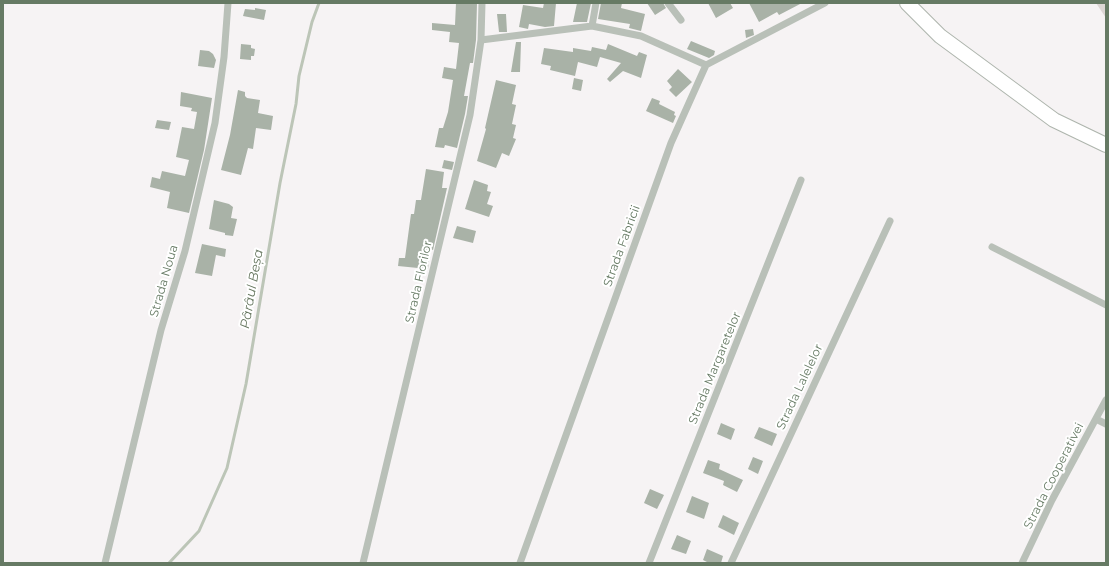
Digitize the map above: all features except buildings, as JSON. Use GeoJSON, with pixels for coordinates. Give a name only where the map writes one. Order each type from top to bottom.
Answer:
{"type":"FeatureCollection","features":[{"type":"Feature","properties":{"kind":"main road"},"geometry":{"type":"LineString","coordinates":[[907,3],[940,36],[1054,120],[1106,145]]}},
{"type":"Feature","properties":{"kind":"street","name":"Strada Noua"},"geometry":{"type":"LineString","coordinates":[[105,563],[159,337],[184,252],[215,123],[224,57],[228,3]]}},
{"type":"Feature","properties":{"kind":"street","name":"Strada Florilor"},"geometry":{"type":"LineString","coordinates":[[363,563],[470,115],[482,40],[482,3]]}},
{"type":"Feature","properties":{"kind":"street"},"geometry":{"type":"LineString","coordinates":[[592,26],[596,3]]}},
{"type":"Feature","properties":{"kind":"street"},"geometry":{"type":"LineString","coordinates":[[668,3],[681,20]]}},
{"type":"Feature","properties":{"kind":"street"},"geometry":{"type":"LineString","coordinates":[[482,40],[592,26],[641,36],[706,65],[825,3]]}},
{"type":"Feature","properties":{"kind":"street","name":"Strada Fabricii"},"geometry":{"type":"LineString","coordinates":[[520,563],[671,143],[706,65]]}},
{"type":"Feature","properties":{"kind":"street","name":"Strada Margaretelor"},"geometry":{"type":"LineString","coordinates":[[649,563],[801,180]]}},
{"type":"Feature","properties":{"kind":"street","name":"Strada Lalelelor"},"geometry":{"type":"LineString","coordinates":[[731,563],[890,221]]}},
{"type":"Feature","properties":{"kind":"street"},"geometry":{"type":"LineString","coordinates":[[992,247],[1106,305]]}},
{"type":"Feature","properties":{"kind":"street","name":"Strada Cooperativei"},"geometry":{"type":"LineString","coordinates":[[1022,563],[1052,500],[1106,400]]}},
{"type":"Feature","properties":{"kind":"street"},"geometry":{"type":"LineString","coordinates":[[1096,419],[1106,424]]}},
{"type":"Feature","properties":{"kind":"shaded area"},"geometry":{"type":"Polygon","coordinates":[[[1096,3],[1106,3],[1106,18],[1096,3]]]}},
{"type":"Feature","properties":{"kind":"waterway","name":"Pârâul Beșa"},"geometry":{"type":"LineString","coordinates":[[169,563],[199,531],[227,468],[246,384],[280,183],[296,104],[299,76],[312,22],[319,3]]}}]}
